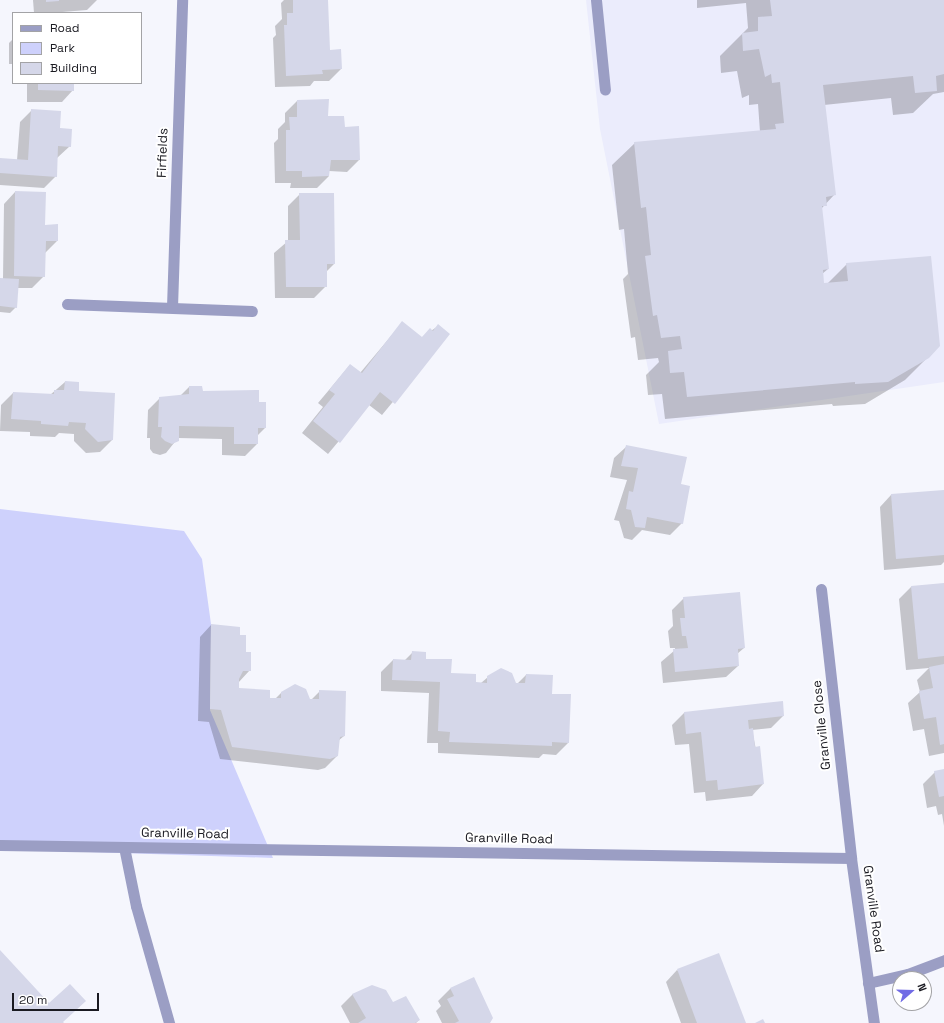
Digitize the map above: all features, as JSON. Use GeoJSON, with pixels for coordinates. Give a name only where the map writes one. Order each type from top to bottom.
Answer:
{"type":"FeatureCollection","features":[{"type":"Feature","properties":{"kind":"street","name":"Firfields"},"geometry":{"type":"LineString","coordinates":[[172,307],[182,0]]}},
{"type":"Feature","properties":{"kind":"street"},"geometry":{"type":"LineString","coordinates":[[596,0],[605,90]]}},
{"type":"Feature","properties":{"kind":"street"},"geometry":{"type":"LineString","coordinates":[[67,304],[252,311]]}},
{"type":"Feature","properties":{"kind":"street","name":"Granville Close"},"geometry":{"type":"LineString","coordinates":[[821,589],[851,858]]}},
{"type":"Feature","properties":{"kind":"street","name":"Granville Road"},"geometry":{"type":"LineString","coordinates":[[0,845],[851,858],[874,1023]]}},
{"type":"Feature","properties":{"kind":"street"},"geometry":{"type":"LineString","coordinates":[[124,847],[136,906],[169,1023]]}},
{"type":"Feature","properties":{"kind":"street"},"geometry":{"type":"LineString","coordinates":[[868,982],[908,974],[944,960]]}},
{"type":"Feature","properties":{"kind":"shaded area"},"geometry":{"type":"Polygon","coordinates":[[[586,0],[944,0],[944,382],[659,424],[600,129],[586,0]]]}},
{"type":"Feature","properties":{"kind":"green space"},"geometry":{"type":"Polygon","coordinates":[[[0,509],[184,531],[202,559],[211,624],[210,710],[273,858],[0,849],[0,509]]]}},
{"type":"Feature","properties":{"kind":"building"},"geometry":{"type":"Polygon","coordinates":[[[46,0],[59,0],[59,1],[46,2],[46,0]]]}},
{"type":"Feature","properties":{"kind":"building"},"geometry":{"type":"Polygon","coordinates":[[[293,0],[328,0],[330,50],[341,49],[342,69],[322,70],[323,74],[286,76],[284,25],[287,25],[287,13],[293,13],[293,0]]]}},
{"type":"Feature","properties":{"kind":"building"},"geometry":{"type":"Polygon","coordinates":[[[770,0],[944,0],[944,74],[936,76],[937,91],[915,93],[913,76],[823,85],[836,195],[826,197],[827,206],[822,206],[829,269],[823,270],[824,283],[848,281],[846,263],[931,256],[940,346],[929,358],[888,382],[855,384],[855,382],[687,397],[684,372],[670,373],[668,351],[682,349],[680,336],[661,338],[657,315],[653,316],[645,256],[651,255],[646,207],[641,208],[634,142],[776,129],[775,124],[784,123],[780,82],[772,83],[771,74],[765,77],[759,49],[743,51],[742,33],[758,31],[758,17],[772,16],[770,0]]]}},
{"type":"Feature","properties":{"kind":"building"},"geometry":{"type":"Polygon","coordinates":[[[38,84],[74,84],[74,91],[38,90],[38,84]]]}},
{"type":"Feature","properties":{"kind":"building"},"geometry":{"type":"Polygon","coordinates":[[[329,99],[328,116],[344,116],[345,127],[359,126],[360,160],[331,160],[329,176],[302,177],[302,171],[286,171],[286,130],[290,130],[289,117],[297,117],[297,100],[329,99]]]}},
{"type":"Feature","properties":{"kind":"building"},"geometry":{"type":"Polygon","coordinates":[[[31,109],[61,111],[60,128],[72,129],[71,147],[58,146],[57,177],[0,173],[0,158],[28,160],[31,109]]]}},
{"type":"Feature","properties":{"kind":"building"},"geometry":{"type":"Polygon","coordinates":[[[15,191],[46,192],[45,225],[58,224],[58,241],[46,241],[45,277],[14,276],[15,191]]]}},
{"type":"Feature","properties":{"kind":"building"},"geometry":{"type":"Polygon","coordinates":[[[299,193],[334,193],[335,264],[327,264],[327,287],[286,287],[285,240],[300,240],[299,193]]]}},
{"type":"Feature","properties":{"kind":"building"},"geometry":{"type":"Polygon","coordinates":[[[0,278],[19,279],[17,308],[0,306],[0,278]]]}},
{"type":"Feature","properties":{"kind":"building"},"geometry":{"type":"Polygon","coordinates":[[[402,321],[422,337],[430,328],[433,331],[438,324],[450,334],[395,404],[380,392],[340,443],[313,421],[335,394],[329,390],[350,364],[362,373],[402,321]]]}},
{"type":"Feature","properties":{"kind":"building"},"geometry":{"type":"Polygon","coordinates":[[[65,381],[79,382],[79,391],[115,393],[113,440],[98,442],[85,429],[86,423],[69,422],[68,426],[41,424],[41,421],[11,419],[13,392],[54,394],[54,390],[64,390],[65,381]]]}},
{"type":"Feature","properties":{"kind":"building"},"geometry":{"type":"Polygon","coordinates":[[[189,386],[202,386],[203,391],[259,390],[259,402],[266,402],[266,428],[258,428],[258,444],[234,444],[234,427],[179,426],[179,441],[172,444],[165,441],[161,437],[162,427],[158,427],[159,397],[189,394],[189,386]]]}},
{"type":"Feature","properties":{"kind":"building"},"geometry":{"type":"Polygon","coordinates":[[[626,445],[687,457],[681,484],[690,486],[683,524],[647,517],[645,528],[635,527],[631,510],[626,509],[629,491],[633,492],[638,468],[621,466],[626,445]]]}},
{"type":"Feature","properties":{"kind":"building"},"geometry":{"type":"Polygon","coordinates":[[[944,490],[944,555],[896,559],[891,494],[944,490]]]}},
{"type":"Feature","properties":{"kind":"building"},"geometry":{"type":"Polygon","coordinates":[[[944,583],[944,656],[918,659],[911,586],[944,583]]]}},
{"type":"Feature","properties":{"kind":"building"},"geometry":{"type":"Polygon","coordinates":[[[740,592],[745,648],[738,649],[739,666],[675,672],[673,649],[688,648],[686,636],[682,636],[680,618],[685,618],[683,597],[740,592]]]}},
{"type":"Feature","properties":{"kind":"building"},"geometry":{"type":"Polygon","coordinates":[[[211,624],[240,627],[240,635],[246,635],[246,652],[251,652],[251,671],[243,671],[239,679],[239,688],[270,690],[270,698],[281,698],[281,692],[295,684],[306,689],[310,699],[319,699],[319,690],[346,691],[345,736],[340,737],[338,756],[330,759],[232,747],[221,710],[210,709],[211,624]]]}},
{"type":"Feature","properties":{"kind":"building"},"geometry":{"type":"Polygon","coordinates":[[[412,651],[426,652],[426,659],[452,659],[451,673],[476,674],[476,682],[487,683],[487,676],[501,668],[512,673],[516,683],[525,683],[526,674],[553,675],[552,694],[571,694],[569,743],[552,742],[552,746],[449,742],[450,732],[438,731],[440,682],[392,680],[393,659],[411,660],[412,651]]]}},
{"type":"Feature","properties":{"kind":"building"},"geometry":{"type":"Polygon","coordinates":[[[944,664],[944,744],[940,745],[936,717],[924,719],[919,691],[933,688],[929,667],[944,664]]]}},
{"type":"Feature","properties":{"kind":"building"},"geometry":{"type":"Polygon","coordinates":[[[783,701],[784,716],[748,720],[749,729],[753,728],[755,747],[760,746],[764,784],[718,790],[717,780],[706,781],[701,732],[686,734],[684,712],[783,701]]]}},
{"type":"Feature","properties":{"kind":"building"},"geometry":{"type":"Polygon","coordinates":[[[944,769],[944,796],[939,797],[934,771],[944,769]]]}},
{"type":"Feature","properties":{"kind":"building"},"geometry":{"type":"Polygon","coordinates":[[[0,950],[49,1003],[70,984],[86,1001],[63,1022],[64,1023],[0,1023],[0,950]]]}},
{"type":"Feature","properties":{"kind":"building"},"geometry":{"type":"Polygon","coordinates":[[[719,953],[746,1023],[697,1023],[677,969],[719,953]]]}},
{"type":"Feature","properties":{"kind":"building"},"geometry":{"type":"Polygon","coordinates":[[[474,977],[493,1018],[490,1023],[455,1023],[459,1021],[447,999],[454,996],[450,988],[474,977]]]}},
{"type":"Feature","properties":{"kind":"building"},"geometry":{"type":"Polygon","coordinates":[[[372,985],[386,990],[393,1002],[406,996],[420,1020],[415,1023],[358,1023],[366,1018],[352,994],[372,985]]]}},
{"type":"Feature","properties":{"kind":"building"},"geometry":{"type":"Polygon","coordinates":[[[763,1019],[765,1023],[755,1023],[763,1019]]]}}]}
